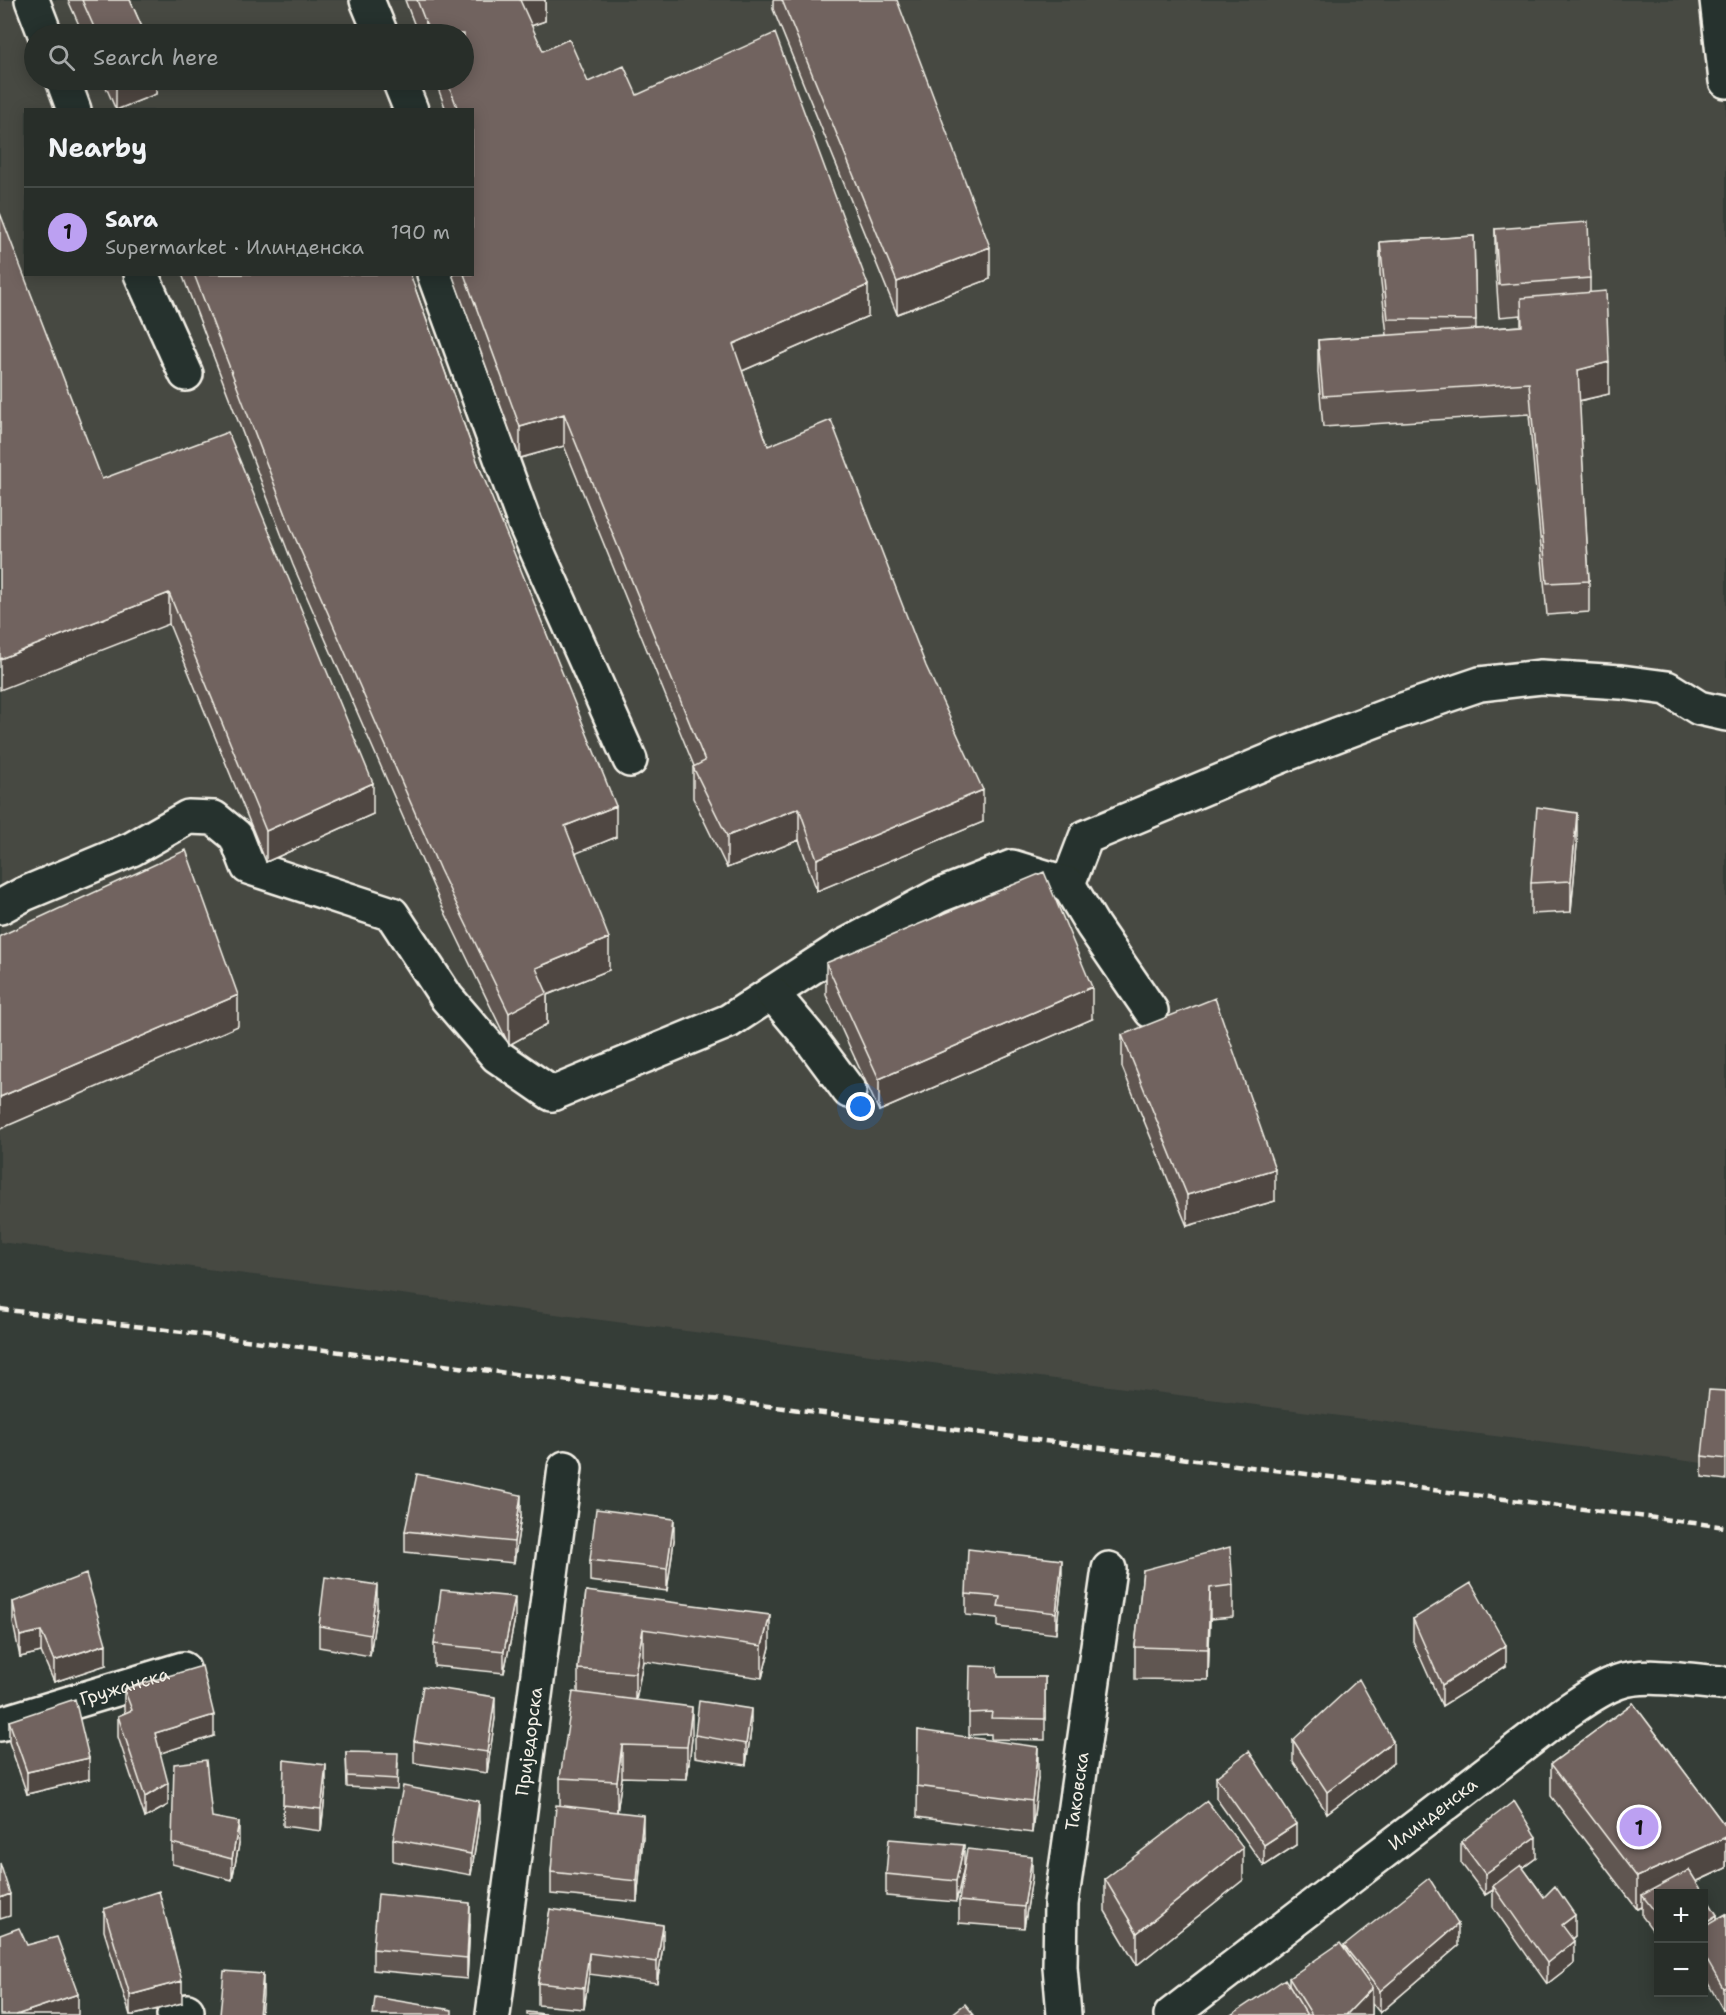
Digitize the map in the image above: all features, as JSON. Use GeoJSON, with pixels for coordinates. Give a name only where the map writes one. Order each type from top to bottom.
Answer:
{"type":"FeatureCollection","features":[{"type":"Feature","properties":{"kind":"street"},"geometry":{"type":"LineString","coordinates":[[32,0],[41,24]]}},
{"type":"Feature","properties":{"kind":"street"},"geometry":{"type":"LineString","coordinates":[[367,0],[377,24]]}},
{"type":"Feature","properties":{"kind":"street"},"geometry":{"type":"LineString","coordinates":[[1717,0],[1726,81]]}},
{"type":"Feature","properties":{"kind":"street"},"geometry":{"type":"LineString","coordinates":[[67,90],[73,108]]}},
{"type":"Feature","properties":{"kind":"street"},"geometry":{"type":"LineString","coordinates":[[403,90],[410,108]]}},
{"type":"Feature","properties":{"kind":"street"},"geometry":{"type":"LineString","coordinates":[[142,276],[186,374]]}},
{"type":"Feature","properties":{"kind":"street"},"geometry":{"type":"LineString","coordinates":[[435,276],[525,524],[630,760]]}},
{"type":"Feature","properties":{"kind":"street"},"geometry":{"type":"LineString","coordinates":[[1068,884],[1086,837],[1355,728],[1480,684],[1541,677],[1621,682],[1667,688],[1699,708],[1726,714]]}},
{"type":"Feature","properties":{"kind":"street"},"geometry":{"type":"LineString","coordinates":[[0,907],[24,894],[132,849],[188,817],[214,818],[236,836],[248,867],[392,914],[447,999],[496,1056],[552,1094],[729,1022],[841,948],[928,901],[1012,867],[1068,884],[1093,926],[1151,1011]]}},
{"type":"Feature","properties":{"kind":"street"},"geometry":{"type":"LineString","coordinates":[[772,993],[809,1037],[849,1091]]}},
{"type":"Feature","properties":{"kind":"street","name":"Приједорска"},"geometry":{"type":"LineString","coordinates":[[493,2015],[565,1468]]}},
{"type":"Feature","properties":{"kind":"street","name":"Таковска"},"geometry":{"type":"LineString","coordinates":[[1064,2015],[1060,1967],[1061,1904],[1109,1569]]}},
{"type":"Feature","properties":{"kind":"street","name":"Гружанска"},"geometry":{"type":"LineString","coordinates":[[0,1724],[183,1669]]}},
{"type":"Feature","properties":{"kind":"street","name":"Илинденска"},"geometry":{"type":"LineString","coordinates":[[1172,2015],[1562,1715],[1599,1691],[1636,1677],[1724,1683]]}},
{"type":"Feature","properties":{"kind":"shaded area"},"geometry":{"type":"Polygon","coordinates":[[[0,0],[1726,0],[1726,1466],[0,1242],[0,0]]]}},
{"type":"Feature","properties":{"kind":"building"},"geometry":{"type":"Polygon","coordinates":[[[82,0],[130,0],[141,24],[93,24],[82,0]]]}},
{"type":"Feature","properties":{"kind":"building"},"geometry":{"type":"Polygon","coordinates":[[[417,0],[520,0],[543,51],[569,39],[588,82],[624,66],[637,95],[775,33],[868,285],[733,344],[768,446],[831,420],[926,666],[983,790],[817,859],[799,808],[727,836],[693,767],[705,761],[564,414],[520,427],[465,276],[474,276],[474,108],[457,108],[451,90],[474,90],[474,24],[426,24],[417,0]]]}},
{"type":"Feature","properties":{"kind":"building"},"geometry":{"type":"Polygon","coordinates":[[[782,0],[897,0],[990,247],[897,282],[782,0]]]}},
{"type":"Feature","properties":{"kind":"building"},"geometry":{"type":"Polygon","coordinates":[[[0,213],[102,479],[228,432],[373,783],[266,831],[169,593],[0,659],[0,213]]]}},
{"type":"Feature","properties":{"kind":"building"},"geometry":{"type":"Polygon","coordinates":[[[1588,222],[1590,278],[1499,285],[1495,229],[1588,222]]]}},
{"type":"Feature","properties":{"kind":"building"},"geometry":{"type":"Polygon","coordinates":[[[1474,236],[1476,320],[1388,319],[1380,242],[1474,236]]]}},
{"type":"Feature","properties":{"kind":"building"},"geometry":{"type":"Polygon","coordinates":[[[195,276],[411,276],[477,461],[616,806],[565,826],[609,938],[536,968],[547,993],[509,1013],[440,870],[293,533],[195,276]]]}},
{"type":"Feature","properties":{"kind":"building"},"geometry":{"type":"Polygon","coordinates":[[[1606,291],[1609,362],[1578,370],[1589,581],[1547,583],[1529,383],[1323,396],[1318,340],[1522,326],[1521,298],[1606,291]]]}},
{"type":"Feature","properties":{"kind":"building"},"geometry":{"type":"Polygon","coordinates":[[[1537,807],[1577,813],[1571,881],[1531,883],[1537,807]]]}},
{"type":"Feature","properties":{"kind":"building"},"geometry":{"type":"Polygon","coordinates":[[[186,850],[238,995],[0,1097],[0,936],[186,850]]]}},
{"type":"Feature","properties":{"kind":"building"},"geometry":{"type":"Polygon","coordinates":[[[1044,872],[1092,987],[879,1079],[826,963],[1044,872]]]}},
{"type":"Feature","properties":{"kind":"building"},"geometry":{"type":"Polygon","coordinates":[[[1215,998],[1275,1169],[1187,1195],[1122,1035],[1215,998]]]}},
{"type":"Feature","properties":{"kind":"building"},"geometry":{"type":"Polygon","coordinates":[[[1709,1390],[1726,1391],[1726,1459],[1702,1456],[1709,1390]]]}},
{"type":"Feature","properties":{"kind":"building"},"geometry":{"type":"Polygon","coordinates":[[[417,1474],[521,1495],[514,1542],[405,1531],[417,1474]]]}},
{"type":"Feature","properties":{"kind":"building"},"geometry":{"type":"Polygon","coordinates":[[[596,1509],[674,1519],[667,1569],[590,1560],[596,1509]]]}},
{"type":"Feature","properties":{"kind":"building"},"geometry":{"type":"Polygon","coordinates":[[[1230,1547],[1233,1585],[1210,1588],[1208,1649],[1135,1647],[1143,1570],[1230,1547]]]}},
{"type":"Feature","properties":{"kind":"building"},"geometry":{"type":"Polygon","coordinates":[[[968,1549],[1062,1560],[1056,1613],[998,1606],[1000,1597],[966,1594],[968,1549]]]}},
{"type":"Feature","properties":{"kind":"building"},"geometry":{"type":"Polygon","coordinates":[[[86,1574],[106,1644],[54,1661],[41,1631],[20,1636],[13,1602],[86,1574]]]}},
{"type":"Feature","properties":{"kind":"building"},"geometry":{"type":"Polygon","coordinates":[[[325,1577],[377,1585],[370,1635],[319,1626],[325,1577]]]}},
{"type":"Feature","properties":{"kind":"building"},"geometry":{"type":"Polygon","coordinates":[[[1471,1583],[1506,1645],[1442,1685],[1413,1619],[1471,1583]]]}},
{"type":"Feature","properties":{"kind":"building"},"geometry":{"type":"Polygon","coordinates":[[[441,1590],[515,1597],[504,1651],[434,1644],[441,1590]]]}},
{"type":"Feature","properties":{"kind":"building"},"geometry":{"type":"Polygon","coordinates":[[[586,1591],[770,1615],[762,1646],[643,1629],[635,1673],[578,1669],[586,1591]]]}},
{"type":"Feature","properties":{"kind":"building"},"geometry":{"type":"Polygon","coordinates":[[[202,1666],[214,1715],[155,1733],[168,1783],[145,1797],[118,1716],[132,1710],[124,1689],[202,1666]]]}},
{"type":"Feature","properties":{"kind":"building"},"geometry":{"type":"Polygon","coordinates":[[[970,1666],[997,1667],[998,1677],[1045,1677],[1045,1719],[991,1718],[992,1712],[969,1713],[970,1666]]]}},
{"type":"Feature","properties":{"kind":"building"},"geometry":{"type":"Polygon","coordinates":[[[1359,1679],[1393,1741],[1327,1792],[1293,1740],[1359,1679]]]}},
{"type":"Feature","properties":{"kind":"building"},"geometry":{"type":"Polygon","coordinates":[[[423,1686],[495,1697],[487,1752],[414,1741],[423,1686]]]}},
{"type":"Feature","properties":{"kind":"building"},"geometry":{"type":"Polygon","coordinates":[[[573,1692],[692,1707],[687,1747],[622,1745],[617,1781],[560,1778],[573,1692]]]}},
{"type":"Feature","properties":{"kind":"building"},"geometry":{"type":"Polygon","coordinates":[[[75,1699],[89,1758],[27,1772],[9,1721],[75,1699]]]}},
{"type":"Feature","properties":{"kind":"building"},"geometry":{"type":"Polygon","coordinates":[[[699,1701],[751,1709],[746,1744],[695,1735],[699,1701]]]}},
{"type":"Feature","properties":{"kind":"building"},"geometry":{"type":"Polygon","coordinates":[[[1633,1703],[1726,1827],[1726,1837],[1637,1877],[1551,1764],[1633,1703]]]}},
{"type":"Feature","properties":{"kind":"building"},"geometry":{"type":"Polygon","coordinates":[[[918,1730],[1038,1747],[1032,1801],[917,1786],[918,1730]]]}},
{"type":"Feature","properties":{"kind":"building"},"geometry":{"type":"Polygon","coordinates":[[[1249,1751],[1296,1824],[1264,1845],[1216,1777],[1249,1751]]]}},
{"type":"Feature","properties":{"kind":"building"},"geometry":{"type":"Polygon","coordinates":[[[346,1752],[398,1753],[397,1779],[347,1776],[346,1752]]]}},
{"type":"Feature","properties":{"kind":"building"},"geometry":{"type":"Polygon","coordinates":[[[206,1760],[212,1817],[239,1822],[232,1859],[172,1843],[174,1764],[206,1760]]]}},
{"type":"Feature","properties":{"kind":"building"},"geometry":{"type":"Polygon","coordinates":[[[284,1760],[326,1765],[321,1809],[283,1805],[284,1760]]]}},
{"type":"Feature","properties":{"kind":"building"},"geometry":{"type":"Polygon","coordinates":[[[403,1786],[479,1801],[471,1854],[393,1839],[403,1786]]]}},
{"type":"Feature","properties":{"kind":"building"},"geometry":{"type":"Polygon","coordinates":[[[1207,1801],[1243,1848],[1137,1933],[1105,1879],[1207,1801]]]}},
{"type":"Feature","properties":{"kind":"building"},"geometry":{"type":"Polygon","coordinates":[[[1514,1801],[1536,1837],[1485,1874],[1461,1842],[1514,1801]]]}},
{"type":"Feature","properties":{"kind":"building"},"geometry":{"type":"Polygon","coordinates":[[[556,1805],[643,1815],[637,1881],[551,1872],[556,1805]]]}},
{"type":"Feature","properties":{"kind":"building"},"geometry":{"type":"Polygon","coordinates":[[[889,1839],[964,1845],[956,1881],[886,1874],[889,1839]]]}},
{"type":"Feature","properties":{"kind":"building"},"geometry":{"type":"Polygon","coordinates":[[[967,1849],[1032,1856],[1024,1907],[959,1901],[967,1849]]]}},
{"type":"Feature","properties":{"kind":"building"},"geometry":{"type":"Polygon","coordinates":[[[0,1863],[10,1894],[0,1898],[0,1863]]]}},
{"type":"Feature","properties":{"kind":"building"},"geometry":{"type":"Polygon","coordinates":[[[1521,1865],[1544,1897],[1555,1886],[1575,1915],[1562,1925],[1574,1941],[1547,1963],[1493,1886],[1521,1865]]]}},
{"type":"Feature","properties":{"kind":"building"},"geometry":{"type":"Polygon","coordinates":[[[1689,1870],[1701,1889],[1654,1889],[1654,1911],[1642,1895],[1689,1870]]]}},
{"type":"Feature","properties":{"kind":"building"},"geometry":{"type":"Polygon","coordinates":[[[1429,1878],[1458,1924],[1380,1991],[1344,1946],[1429,1878]]]}},
{"type":"Feature","properties":{"kind":"building"},"geometry":{"type":"Polygon","coordinates":[[[159,1891],[182,1981],[130,1995],[104,1909],[159,1891]]]}},
{"type":"Feature","properties":{"kind":"building"},"geometry":{"type":"Polygon","coordinates":[[[378,1894],[470,1903],[467,1958],[373,1949],[378,1894]]]}},
{"type":"Feature","properties":{"kind":"building"},"geometry":{"type":"Polygon","coordinates":[[[1708,1900],[1717,1915],[1708,1921],[1708,1900]]]}},
{"type":"Feature","properties":{"kind":"building"},"geometry":{"type":"Polygon","coordinates":[[[550,1909],[663,1925],[657,1962],[589,1953],[584,1988],[538,1983],[550,1909]]]}},
{"type":"Feature","properties":{"kind":"building"},"geometry":{"type":"Polygon","coordinates":[[[1726,1914],[1726,1987],[1723,1988],[1708,1962],[1708,1925],[1726,1914]]]}},
{"type":"Feature","properties":{"kind":"building"},"geometry":{"type":"Polygon","coordinates":[[[19,1928],[27,1945],[57,1937],[78,1994],[16,2015],[0,2015],[0,1935],[19,1928]]]}},
{"type":"Feature","properties":{"kind":"building"},"geometry":{"type":"Polygon","coordinates":[[[1340,1943],[1372,1988],[1346,2015],[1312,2015],[1289,1978],[1340,1943]]]}},
{"type":"Feature","properties":{"kind":"building"},"geometry":{"type":"Polygon","coordinates":[[[224,1971],[263,1974],[259,2015],[220,2015],[224,1971]]]}},
{"type":"Feature","properties":{"kind":"building"},"geometry":{"type":"Polygon","coordinates":[[[1285,1979],[1307,2015],[1231,2015],[1285,1979]]]}},
{"type":"Feature","properties":{"kind":"building"},"geometry":{"type":"Polygon","coordinates":[[[375,1997],[452,2010],[452,2015],[373,2015],[375,1997]]]}},
{"type":"Feature","properties":{"kind":"building"},"geometry":{"type":"Polygon","coordinates":[[[965,2004],[974,2015],[951,2015],[965,2004]]]}},
{"type":"Feature","properties":{"kind":"building"},"geometry":{"type":"Polygon","coordinates":[[[527,2012],[554,2015],[527,2015],[527,2012]]]}},
{"type":"Feature","properties":{"kind":"railway"},"geometry":{"type":"LineString","coordinates":[[0,1309],[1726,1527]]}},
{"type":"Feature","properties":{"kind":"place","name":"Sara"},"geometry":{"type":"Point","coordinates":[1639,1827]}}]}
